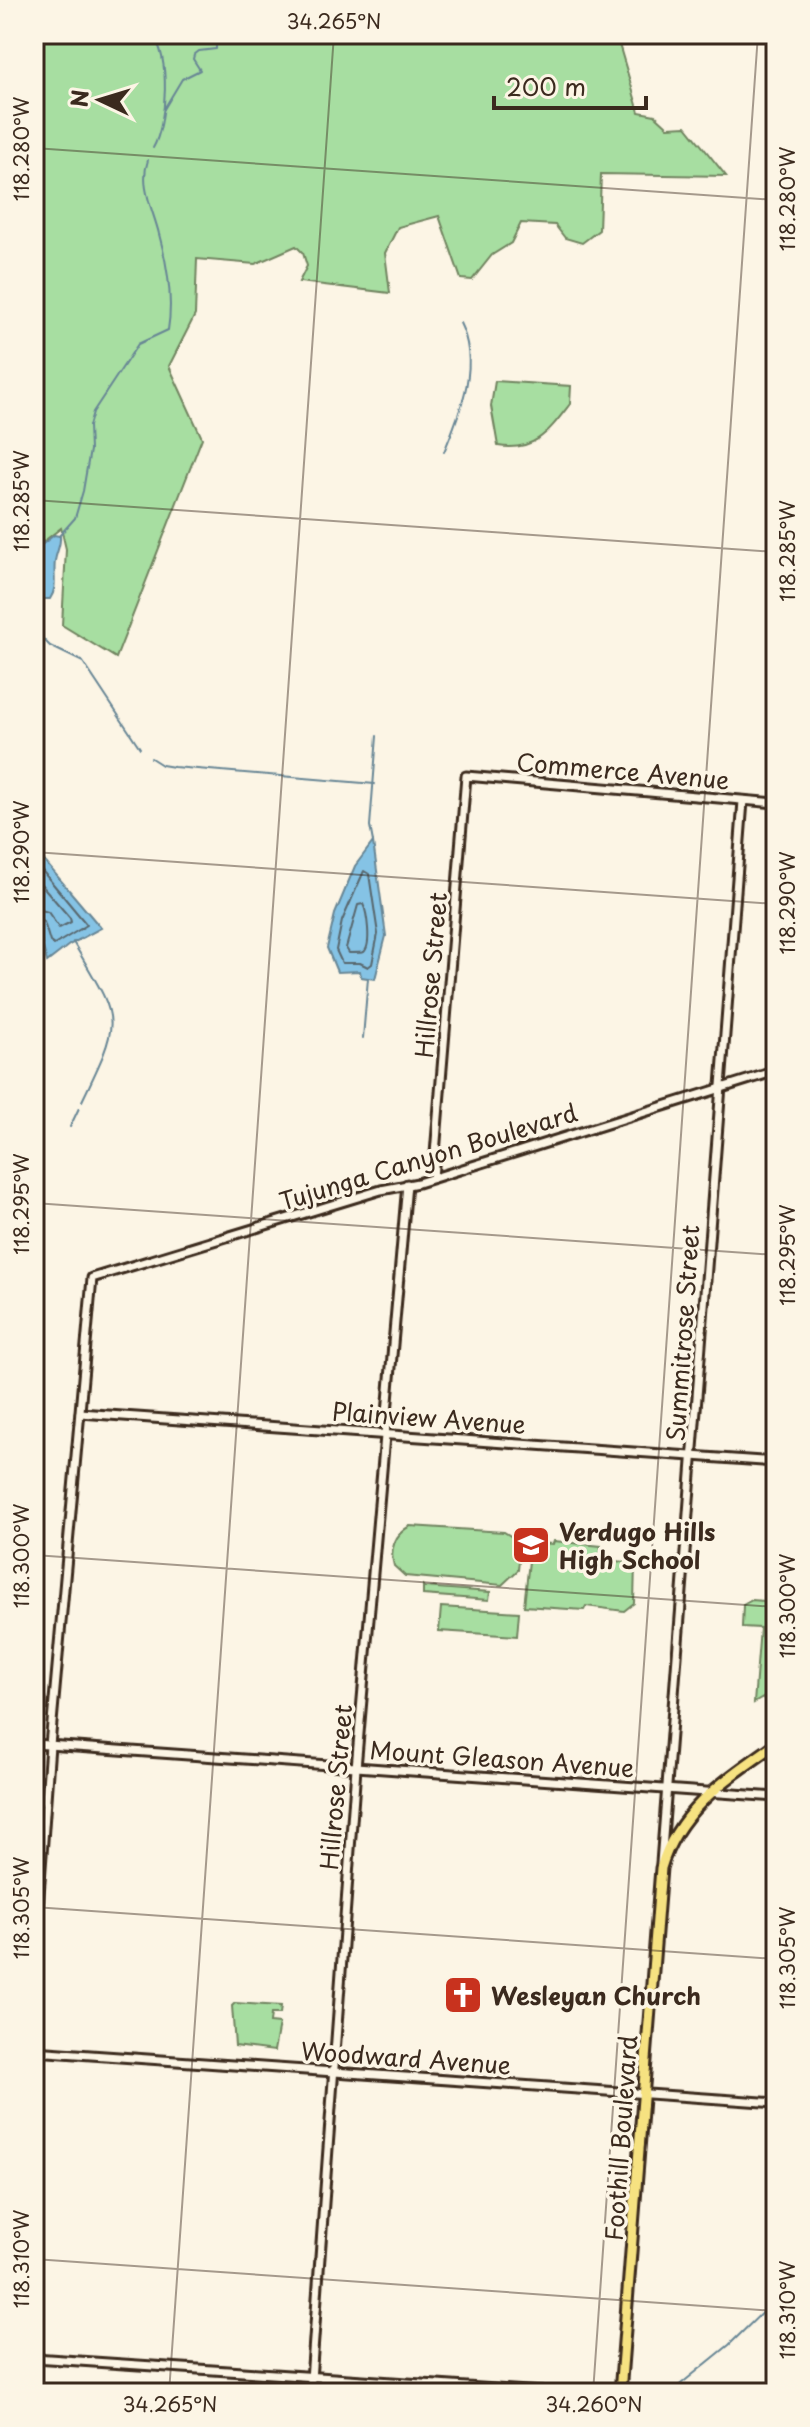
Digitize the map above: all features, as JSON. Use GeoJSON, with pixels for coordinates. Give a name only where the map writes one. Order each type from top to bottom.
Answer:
{"type":"FeatureCollection","features":[{"type":"Feature","properties":{"kind":"main road","name":"Foothill Boulevard"},"geometry":{"type":"LineString","coordinates":[[620,2393],[661,1868],[677,1829],[710,1793],[776,1744]]}},
{"type":"Feature","properties":{"kind":"street","name":"Commerce Avenue"},"geometry":{"type":"LineString","coordinates":[[466,776],[776,803]]}},
{"type":"Feature","properties":{"kind":"street","name":"Hillrose Street"},"geometry":{"type":"LineString","coordinates":[[433,1178],[466,776]]}},
{"type":"Feature","properties":{"kind":"street","name":"Summitrose Street"},"geometry":{"type":"LineString","coordinates":[[661,1868],[743,801]]}},
{"type":"Feature","properties":{"kind":"street","name":"Tujunga Canyon Boulevard"},"geometry":{"type":"LineString","coordinates":[[80,1413],[92,1278],[381,1190],[433,1178],[776,1071]]}},
{"type":"Feature","properties":{"kind":"street","name":"Hillrose Street"},"geometry":{"type":"LineString","coordinates":[[310,2393],[356,1768],[407,1184]]}},
{"type":"Feature","properties":{"kind":"street","name":"Plainview Avenue"},"geometry":{"type":"LineString","coordinates":[[80,1413],[776,1462]]}},
{"type":"Feature","properties":{"kind":"street"},"geometry":{"type":"LineString","coordinates":[[34,1964],[80,1413]]}},
{"type":"Feature","properties":{"kind":"street","name":"Mount Gleason Avenue"},"geometry":{"type":"LineString","coordinates":[[34,1744],[776,1797]]}},
{"type":"Feature","properties":{"kind":"street","name":"Woodward Avenue"},"geometry":{"type":"LineString","coordinates":[[34,2051],[776,2103]]}},
{"type":"Feature","properties":{"kind":"street"},"geometry":{"type":"LineString","coordinates":[[34,2358],[557,2393]]}},
{"type":"Feature","properties":{"kind":"green space"},"geometry":{"type":"Polygon","coordinates":[[[34,34],[616,34],[639,112],[655,115],[668,127],[686,126],[726,176],[601,174],[599,230],[582,243],[565,238],[555,225],[521,223],[511,243],[492,255],[472,280],[461,279],[439,216],[398,227],[385,253],[390,293],[299,282],[307,266],[303,253],[296,246],[255,264],[197,259],[195,315],[169,366],[202,438],[116,658],[62,625],[66,549],[61,528],[34,549],[34,34]]]}},
{"type":"Feature","properties":{"kind":"green space"},"geometry":{"type":"Polygon","coordinates":[[[495,381],[571,386],[570,404],[548,431],[532,442],[522,446],[498,446],[491,406],[495,381]]]}},
{"type":"Feature","properties":{"kind":"green space"},"geometry":{"type":"Polygon","coordinates":[[[410,1526],[504,1532],[512,1537],[520,1550],[518,1570],[502,1585],[405,1576],[394,1566],[392,1554],[397,1538],[410,1526]]]}},
{"type":"Feature","properties":{"kind":"green space"},"geometry":{"type":"Polygon","coordinates":[[[554,1541],[601,1546],[600,1567],[615,1561],[635,1563],[634,1603],[624,1611],[586,1606],[584,1610],[524,1606],[529,1561],[534,1561],[535,1547],[539,1543],[553,1544],[554,1541]]]}},
{"type":"Feature","properties":{"kind":"green space"},"geometry":{"type":"Polygon","coordinates":[[[423,1586],[490,1592],[489,1600],[423,1595],[423,1586]]]}},
{"type":"Feature","properties":{"kind":"green space"},"geometry":{"type":"Polygon","coordinates":[[[752,1600],[776,1602],[773,1628],[776,1629],[776,1684],[766,1692],[768,1695],[754,1703],[760,1628],[742,1627],[743,1605],[752,1600]]]}},
{"type":"Feature","properties":{"kind":"green space"},"geometry":{"type":"Polygon","coordinates":[[[441,1607],[519,1612],[517,1636],[439,1631],[441,1607]]]}},
{"type":"Feature","properties":{"kind":"green space"},"geometry":{"type":"Polygon","coordinates":[[[235,2003],[281,2006],[280,2014],[271,2014],[270,2023],[279,2024],[274,2051],[235,2046],[232,2006],[235,2003]]]}},
{"type":"Feature","properties":{"kind":"water"},"geometry":{"type":"Polygon","coordinates":[[[54,535],[60,536],[60,540],[55,561],[54,590],[50,599],[34,599],[34,551],[54,535]]]}},
{"type":"Feature","properties":{"kind":"water"},"geometry":{"type":"Polygon","coordinates":[[[373,842],[386,936],[375,979],[361,977],[360,971],[337,972],[327,948],[335,914],[355,866],[373,842]]]}},
{"type":"Feature","properties":{"kind":"water"},"geometry":{"type":"Polygon","coordinates":[[[38,857],[101,928],[69,945],[47,962],[34,913],[34,860],[38,857]]]}},
{"type":"Feature","properties":{"kind":"waterway"},"geometry":{"type":"LineString","coordinates":[[152,34],[162,57],[165,90],[161,123],[153,148]]}},
{"type":"Feature","properties":{"kind":"waterway"},"geometry":{"type":"LineString","coordinates":[[164,109],[182,79],[200,70],[193,59],[194,55],[199,51],[216,49],[216,35]]}},
{"type":"Feature","properties":{"kind":"waterway"},"geometry":{"type":"LineString","coordinates":[[59,536],[75,518],[83,491],[93,412],[138,344],[168,330],[168,282],[162,245],[146,188],[148,160]]}},
{"type":"Feature","properties":{"kind":"waterway"},"geometry":{"type":"LineString","coordinates":[[444,452],[462,405],[468,372],[469,355],[460,323]]}},
{"type":"Feature","properties":{"kind":"waterway"},"geometry":{"type":"LineString","coordinates":[[38,599],[38,624],[42,638],[50,646],[83,662],[140,748]]}},
{"type":"Feature","properties":{"kind":"waterway"},"geometry":{"type":"LineString","coordinates":[[373,842],[370,826],[377,736]]}},
{"type":"Feature","properties":{"kind":"waterway"},"geometry":{"type":"LineString","coordinates":[[151,758],[162,765],[174,767],[375,784]]}},
{"type":"Feature","properties":{"kind":"waterway"},"geometry":{"type":"LineString","coordinates":[[73,942],[100,989],[110,1020],[110,1034],[104,1052],[82,1101]]}},
{"type":"Feature","properties":{"kind":"waterway"},"geometry":{"type":"LineString","coordinates":[[363,1038],[368,978]]}},
{"type":"Feature","properties":{"kind":"waterway"},"geometry":{"type":"LineString","coordinates":[[70,1127],[79,1108]]}},
{"type":"Feature","properties":{"kind":"waterway"},"geometry":{"type":"LineString","coordinates":[[671,2392],[729,2345],[776,2299]]}},
{"type":"Feature","properties":{"kind":"place","name":"Verdugo Hills High School"},"geometry":{"type":"Point","coordinates":[531,1545]}},
{"type":"Feature","properties":{"kind":"place","name":"Wesleyan Church"},"geometry":{"type":"Point","coordinates":[463,1995]}}]}
